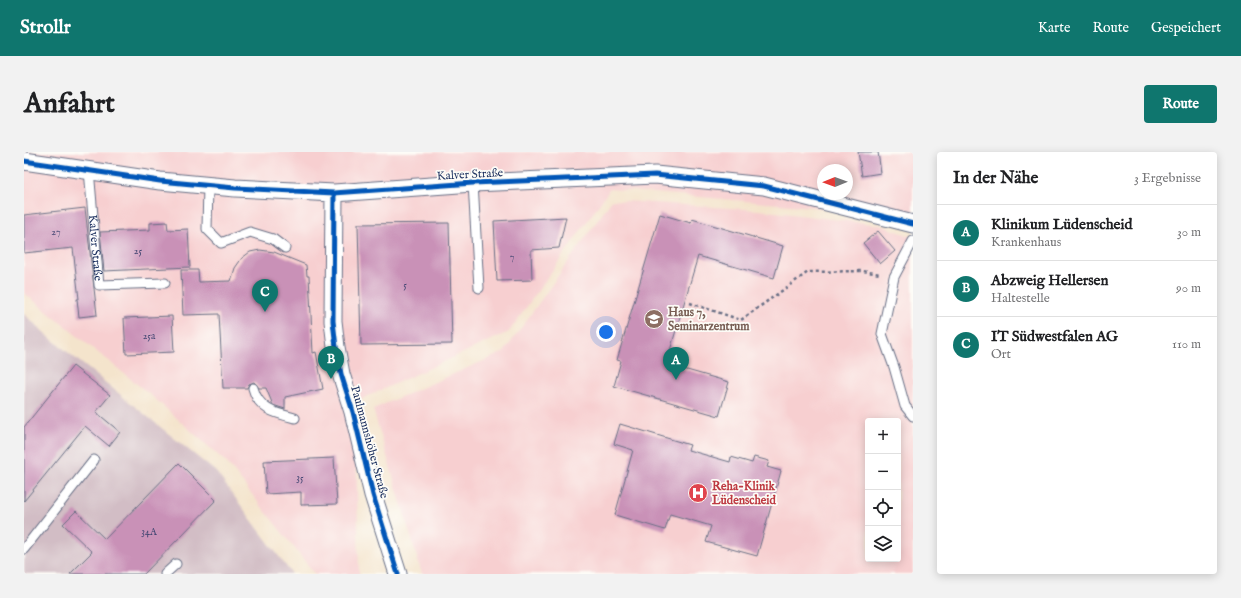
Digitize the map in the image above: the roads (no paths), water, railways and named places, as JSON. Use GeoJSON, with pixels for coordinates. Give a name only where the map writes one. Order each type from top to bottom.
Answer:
{"type":"FeatureCollection","features":[{"type":"Feature","properties":{"kind":"street","name":"Kalver Straße"},"geometry":{"type":"LineString","coordinates":[[24,161],[160,181],[208,186],[334,193],[473,183],[678,176],[764,186],[913,224]]}},
{"type":"Feature","properties":{"kind":"street","name":"Paulmannshöher Straße"},"geometry":{"type":"LineString","coordinates":[[334,193],[333,321],[336,347],[341,374],[353,412],[373,495],[398,574]]}},
{"type":"Feature","properties":{"kind":"lane","name":"Kalver Straße"},"geometry":{"type":"LineString","coordinates":[[89,170],[100,285],[165,283]]}},
{"type":"Feature","properties":{"kind":"lane","name":"Kalver Straße"},"geometry":{"type":"LineString","coordinates":[[473,183],[480,288]]}},
{"type":"Feature","properties":{"kind":"lane"},"geometry":{"type":"LineString","coordinates":[[208,186],[207,229],[221,243],[250,232],[273,239],[285,248]]}},
{"type":"Feature","properties":{"kind":"lane"},"geometry":{"type":"LineString","coordinates":[[913,242],[894,277],[882,334],[894,367],[905,406],[913,416]]}},
{"type":"Feature","properties":{"kind":"lane"},"geometry":{"type":"LineString","coordinates":[[253,388],[256,400],[276,414],[295,418]]}},
{"type":"Feature","properties":{"kind":"lane"},"geometry":{"type":"LineString","coordinates":[[24,549],[94,460]]}},
{"type":"Feature","properties":{"kind":"lane"},"geometry":{"type":"LineString","coordinates":[[165,574],[176,564]]}},
{"type":"Feature","properties":{"kind":"place","name":"IT Südwestfalen AG"},"geometry":{"type":"Point","coordinates":[265,312]}},
{"type":"Feature","properties":{"kind":"place","name":"Haus 7, Seminarzentrum"},"geometry":{"type":"Point","coordinates":[654,319]}},
{"type":"Feature","properties":{"kind":"place","name":"Abzweig Hellersen"},"geometry":{"type":"Point","coordinates":[331,379]}},
{"type":"Feature","properties":{"kind":"place","name":"Klinikum Lüdenscheid"},"geometry":{"type":"Point","coordinates":[676,380]}},
{"type":"Feature","properties":{"kind":"place","name":"Reha-Klinik Lüdenscheid"},"geometry":{"type":"Point","coordinates":[698,493]}}]}
